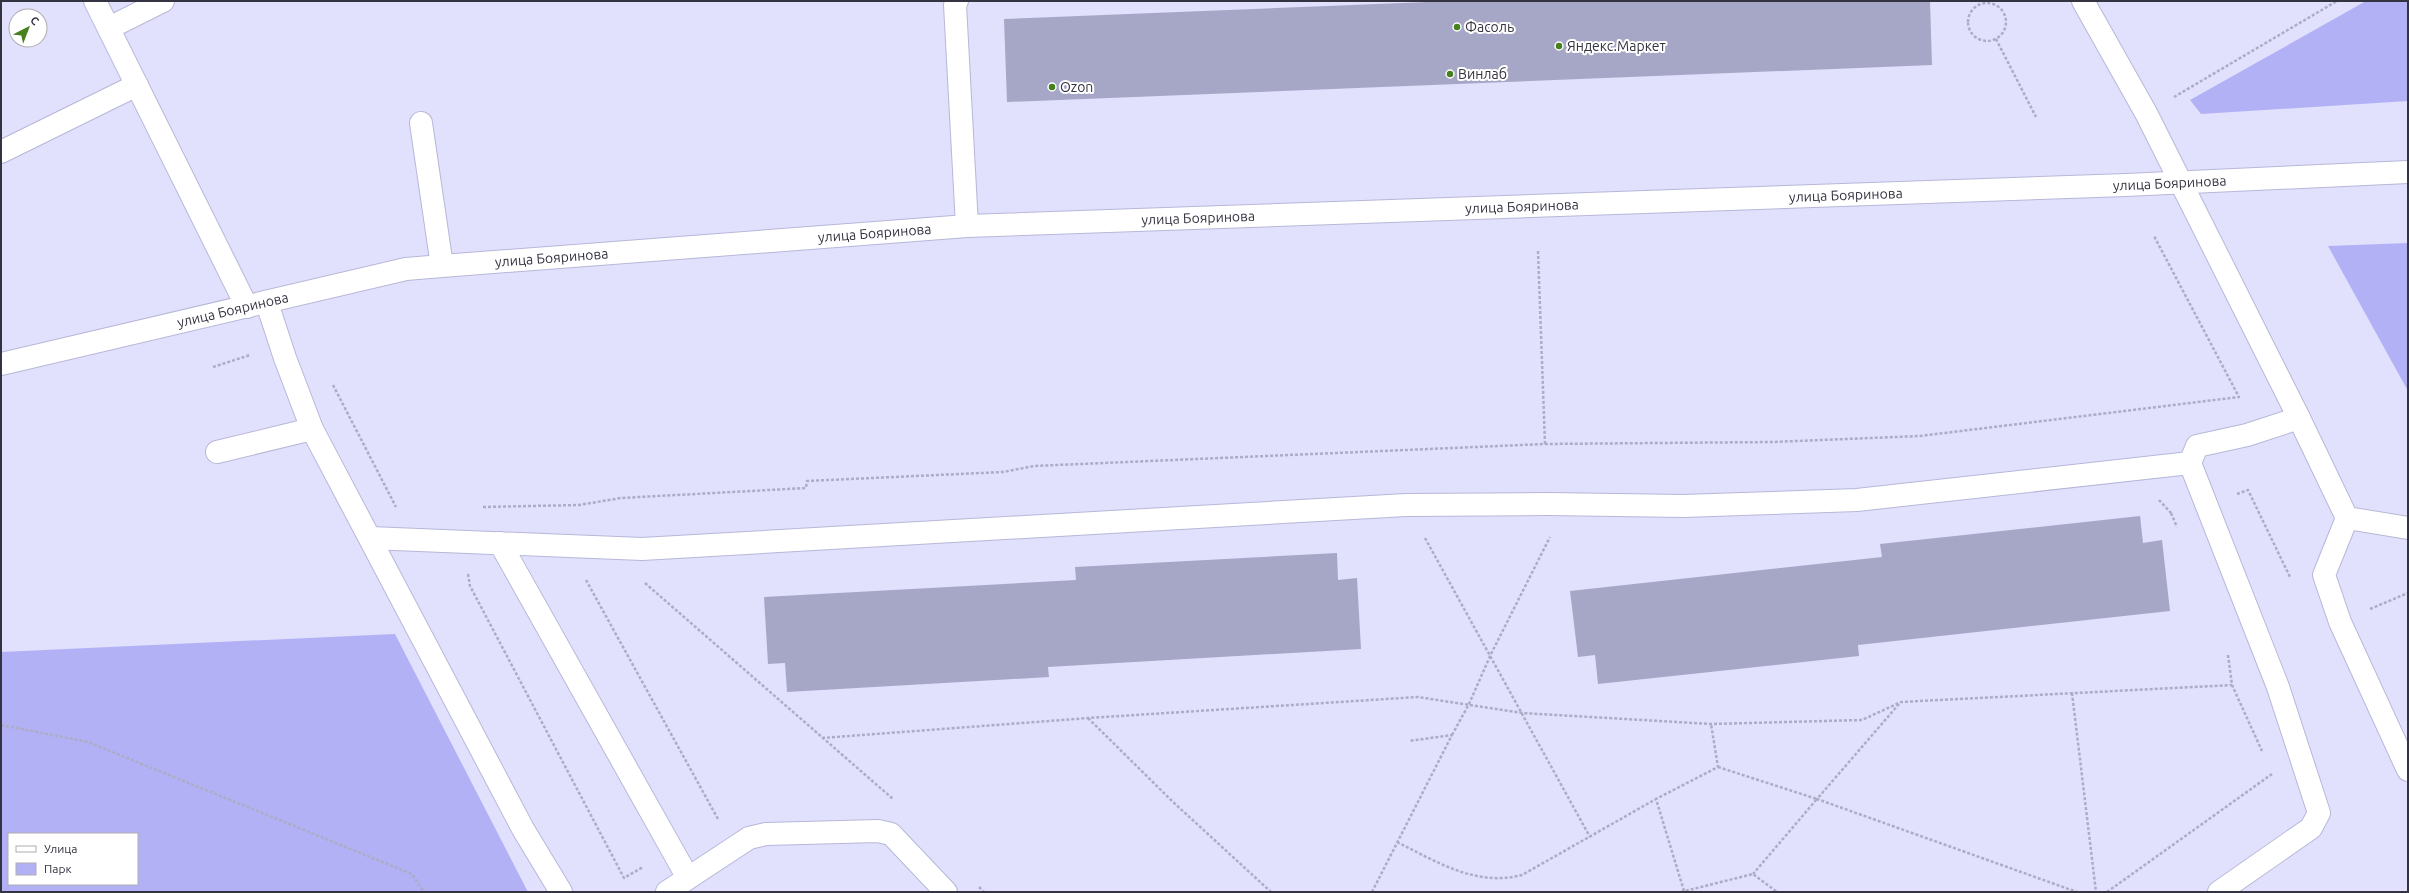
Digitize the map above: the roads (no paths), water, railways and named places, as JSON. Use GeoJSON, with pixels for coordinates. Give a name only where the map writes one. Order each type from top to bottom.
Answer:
{"type":"FeatureCollection","features":[{"type":"Feature","properties":{"kind":"street"},"geometry":{"type":"LineString","coordinates":[[95,1],[137,85],[280,345],[312,429],[523,829],[561,892]]}},
{"type":"Feature","properties":{"kind":"street"},"geometry":{"type":"LineString","coordinates":[[109,28],[163,1]]}},
{"type":"Feature","properties":{"kind":"street"},"geometry":{"type":"LineString","coordinates":[[957,1],[955,5],[967,226]]}},
{"type":"Feature","properties":{"kind":"street"},"geometry":{"type":"LineString","coordinates":[[2083,1],[2146,113],[2299,418],[2347,518],[2324,575],[2340,622],[2408,770]]}},
{"type":"Feature","properties":{"kind":"street"},"geometry":{"type":"LineString","coordinates":[[1,152],[137,85]]}},
{"type":"Feature","properties":{"kind":"street"},"geometry":{"type":"LineString","coordinates":[[422,123],[442,266]]}},
{"type":"Feature","properties":{"kind":"street","name":"улица Бояринова"},"geometry":{"type":"LineString","coordinates":[[1,364],[406,269],[442,266],[967,226],[2181,182],[2408,172]]}},
{"type":"Feature","properties":{"kind":"street"},"geometry":{"type":"LineString","coordinates":[[2218,892],[2311,828],[2319,813],[2278,687],[2190,463],[2197,446],[2247,435],[2299,418]]}},
{"type":"Feature","properties":{"kind":"street"},"geometry":{"type":"LineString","coordinates":[[217,452],[312,429]]}},
{"type":"Feature","properties":{"kind":"street"},"geometry":{"type":"LineString","coordinates":[[370,538],[642,549],[1406,505],[1549,504],[1683,506],[1857,500],[2190,463]]}},
{"type":"Feature","properties":{"kind":"street"},"geometry":{"type":"LineString","coordinates":[[2347,518],[2408,528]]}},
{"type":"Feature","properties":{"kind":"street"},"geometry":{"type":"LineString","coordinates":[[500,543],[688,878]]}},
{"type":"Feature","properties":{"kind":"street"},"geometry":{"type":"LineString","coordinates":[[667,892],[749,838],[766,834],[878,831],[891,834],[946,892]]}},
{"type":"Feature","properties":{"kind":"place","name":"Фасоль"},"geometry":{"type":"Point","coordinates":[1457,27]}},
{"type":"Feature","properties":{"kind":"place","name":"Яндекс.Маркет"},"geometry":{"type":"Point","coordinates":[1559,46]}},
{"type":"Feature","properties":{"kind":"place","name":"Винлаб"},"geometry":{"type":"Point","coordinates":[1450,74]}},
{"type":"Feature","properties":{"kind":"place","name":"Ozon"},"geometry":{"type":"Point","coordinates":[1052,87]}}]}
